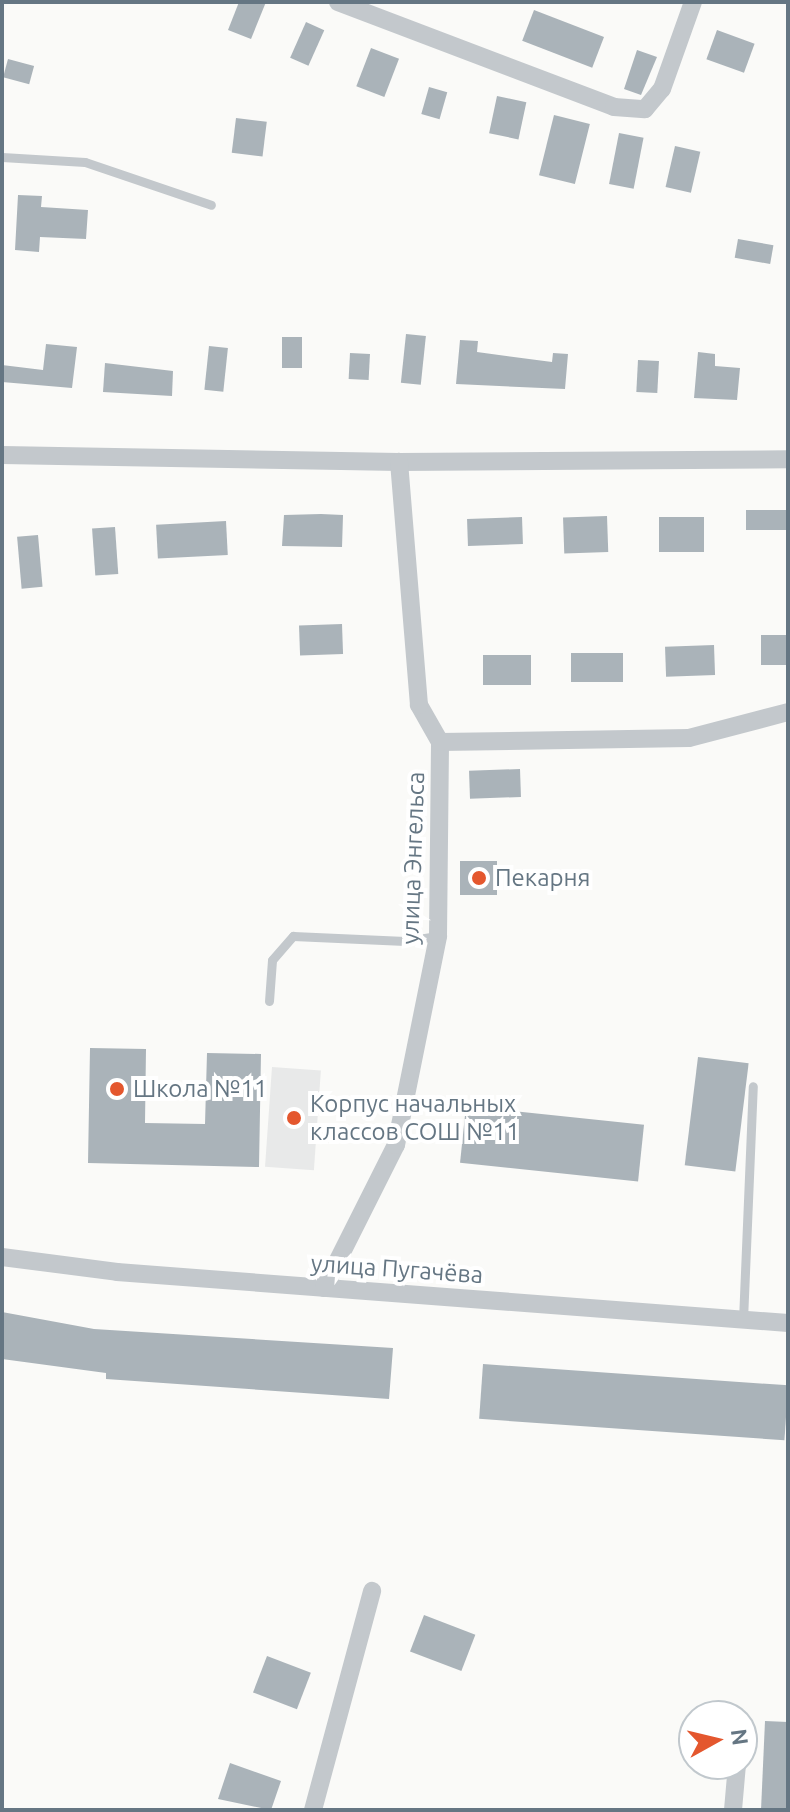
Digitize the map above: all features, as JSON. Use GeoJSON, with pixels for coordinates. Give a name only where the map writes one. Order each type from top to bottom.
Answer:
{"type":"FeatureCollection","features":[{"type":"Feature","properties":{"kind":"street"},"geometry":{"type":"LineString","coordinates":[[338,2],[614,107],[645,109],[662,89],[693,2]]}},
{"type":"Feature","properties":{"kind":"street"},"geometry":{"type":"LineString","coordinates":[[2,455],[399,462],[788,459]]}},
{"type":"Feature","properties":{"kind":"street","name":"улица Энгельса"},"geometry":{"type":"LineString","coordinates":[[324,1288],[396,1145],[438,936],[440,742],[419,705],[399,462]]}},
{"type":"Feature","properties":{"kind":"street"},"geometry":{"type":"LineString","coordinates":[[440,742],[689,738],[788,712]]}},
{"type":"Feature","properties":{"kind":"street","name":"улица Пугачёва"},"geometry":{"type":"LineString","coordinates":[[2,1257],[324,1288],[460,1293],[788,1323]]}},
{"type":"Feature","properties":{"kind":"street"},"geometry":{"type":"LineString","coordinates":[[313,1810],[372,1591]]}},
{"type":"Feature","properties":{"kind":"street"},"geometry":{"type":"LineString","coordinates":[[733,1810],[736,1780]]}},
{"type":"Feature","properties":{"kind":"lane"},"geometry":{"type":"LineString","coordinates":[[2,157],[85,162],[211,205]]}},
{"type":"Feature","properties":{"kind":"lane"},"geometry":{"type":"LineString","coordinates":[[269,1001],[272,960],[293,936],[405,941],[438,936]]}},
{"type":"Feature","properties":{"kind":"lane"},"geometry":{"type":"LineString","coordinates":[[743,1320],[753,1086]]}},
{"type":"Feature","properties":{"kind":"shaded area","name":"Корпус начальных классов СОШ №11"},"geometry":{"type":"Polygon","coordinates":[[[272,1067],[321,1070],[314,1170],[265,1167],[272,1067]]]}},
{"type":"Feature","properties":{"kind":"building"},"geometry":{"type":"Polygon","coordinates":[[[239,2],[266,2],[251,39],[228,30],[239,2]]]}},
{"type":"Feature","properties":{"kind":"building"},"geometry":{"type":"Polygon","coordinates":[[[534,10],[604,37],[592,68],[522,41],[534,10]]]}},
{"type":"Feature","properties":{"kind":"building"},"geometry":{"type":"Polygon","coordinates":[[[306,22],[324,30],[308,66],[290,58],[306,22]]]}},
{"type":"Feature","properties":{"kind":"building"},"geometry":{"type":"Polygon","coordinates":[[[717,30],[755,44],[744,73],[706,59],[717,30]]]}},
{"type":"Feature","properties":{"kind":"building"},"geometry":{"type":"Polygon","coordinates":[[[371,48],[399,59],[384,97],[356,86],[371,48]]]}},
{"type":"Feature","properties":{"kind":"building"},"geometry":{"type":"Polygon","coordinates":[[[637,50],[657,57],[641,95],[624,89],[637,50]]]}},
{"type":"Feature","properties":{"kind":"building"},"geometry":{"type":"Polygon","coordinates":[[[8,59],[34,66],[29,84],[3,77],[8,59]]]}},
{"type":"Feature","properties":{"kind":"building"},"geometry":{"type":"Polygon","coordinates":[[[429,87],[447,92],[440,119],[421,114],[429,87]]]}},
{"type":"Feature","properties":{"kind":"building"},"geometry":{"type":"Polygon","coordinates":[[[497,96],[526,102],[518,139],[489,133],[497,96]]]}},
{"type":"Feature","properties":{"kind":"building"},"geometry":{"type":"Polygon","coordinates":[[[554,115],[590,124],[575,184],[539,175],[554,115]]]}},
{"type":"Feature","properties":{"kind":"building"},"geometry":{"type":"Polygon","coordinates":[[[236,118],[267,122],[263,157],[232,153],[236,118]]]}},
{"type":"Feature","properties":{"kind":"building"},"geometry":{"type":"Polygon","coordinates":[[[619,133],[644,138],[634,189],[609,184],[619,133]]]}},
{"type":"Feature","properties":{"kind":"building"},"geometry":{"type":"Polygon","coordinates":[[[675,146],[700,152],[691,193],[666,187],[675,146]]]}},
{"type":"Feature","properties":{"kind":"building"},"geometry":{"type":"Polygon","coordinates":[[[18,195],[42,196],[41,207],[88,210],[86,239],[40,237],[39,252],[15,250],[18,195]]]}},
{"type":"Feature","properties":{"kind":"building"},"geometry":{"type":"Polygon","coordinates":[[[738,239],[773,245],[770,264],[735,258],[738,239]]]}},
{"type":"Feature","properties":{"kind":"building"},"geometry":{"type":"Polygon","coordinates":[[[406,334],[426,336],[421,385],[401,383],[406,334]]]}},
{"type":"Feature","properties":{"kind":"building"},"geometry":{"type":"Polygon","coordinates":[[[282,337],[302,337],[302,368],[282,368],[282,337]]]}},
{"type":"Feature","properties":{"kind":"building"},"geometry":{"type":"Polygon","coordinates":[[[460,340],[478,341],[477,352],[552,362],[553,353],[568,354],[565,389],[456,384],[460,340]]]}},
{"type":"Feature","properties":{"kind":"building"},"geometry":{"type":"Polygon","coordinates":[[[46,344],[77,347],[72,388],[2,382],[2,365],[43,370],[46,344]]]}},
{"type":"Feature","properties":{"kind":"building"},"geometry":{"type":"Polygon","coordinates":[[[209,346],[228,348],[223,392],[204,390],[209,346]]]}},
{"type":"Feature","properties":{"kind":"building"},"geometry":{"type":"Polygon","coordinates":[[[698,352],[715,354],[715,366],[740,368],[737,400],[694,398],[698,352]]]}},
{"type":"Feature","properties":{"kind":"building"},"geometry":{"type":"Polygon","coordinates":[[[350,353],[370,354],[369,380],[349,379],[350,353]]]}},
{"type":"Feature","properties":{"kind":"building"},"geometry":{"type":"Polygon","coordinates":[[[638,360],[659,361],[657,393],[636,392],[638,360]]]}},
{"type":"Feature","properties":{"kind":"building"},"geometry":{"type":"Polygon","coordinates":[[[105,363],[173,371],[172,396],[103,392],[105,363]]]}},
{"type":"Feature","properties":{"kind":"building"},"geometry":{"type":"Polygon","coordinates":[[[746,510],[788,510],[788,530],[746,530],[746,510]]]}},
{"type":"Feature","properties":{"kind":"building"},"geometry":{"type":"Polygon","coordinates":[[[284,515],[343,515],[342,547],[282,546],[284,515]]]}},
{"type":"Feature","properties":{"kind":"building"},"geometry":{"type":"Polygon","coordinates":[[[607,516],[608,552],[564,554],[563,518],[607,516]]]}},
{"type":"Feature","properties":{"kind":"building"},"geometry":{"type":"Polygon","coordinates":[[[522,517],[523,544],[468,546],[467,519],[522,517]]]}},
{"type":"Feature","properties":{"kind":"building"},"geometry":{"type":"Polygon","coordinates":[[[659,517],[704,517],[704,552],[659,552],[659,517]]]}},
{"type":"Feature","properties":{"kind":"building"},"geometry":{"type":"Polygon","coordinates":[[[226,521],[228,555],[158,559],[156,525],[226,521]]]}},
{"type":"Feature","properties":{"kind":"building"},"geometry":{"type":"Polygon","coordinates":[[[115,527],[118,574],[95,575],[92,529],[115,527]]]}},
{"type":"Feature","properties":{"kind":"building"},"geometry":{"type":"Polygon","coordinates":[[[38,535],[43,587],[22,589],[17,537],[38,535]]]}},
{"type":"Feature","properties":{"kind":"building"},"geometry":{"type":"Polygon","coordinates":[[[342,624],[343,654],[300,655],[299,626],[342,624]]]}},
{"type":"Feature","properties":{"kind":"building"},"geometry":{"type":"Polygon","coordinates":[[[761,635],[788,635],[788,665],[761,665],[761,635]]]}},
{"type":"Feature","properties":{"kind":"building"},"geometry":{"type":"Polygon","coordinates":[[[714,645],[715,675],[666,677],[665,647],[714,645]]]}},
{"type":"Feature","properties":{"kind":"building"},"geometry":{"type":"Polygon","coordinates":[[[571,653],[623,653],[623,682],[571,682],[571,653]]]}},
{"type":"Feature","properties":{"kind":"building"},"geometry":{"type":"Polygon","coordinates":[[[483,655],[531,655],[531,685],[483,685],[483,655]]]}},
{"type":"Feature","properties":{"kind":"building"},"geometry":{"type":"Polygon","coordinates":[[[520,769],[521,797],[470,799],[469,771],[520,769]]]}},
{"type":"Feature","properties":{"kind":"building","name":"Пекарня"},"geometry":{"type":"Polygon","coordinates":[[[460,861],[497,861],[497,895],[460,895],[460,861]]]}},
{"type":"Feature","properties":{"kind":"building","name":"Школа №11"},"geometry":{"type":"Polygon","coordinates":[[[90,1048],[146,1049],[145,1123],[205,1124],[207,1053],[261,1054],[259,1167],[88,1163],[90,1048]]]}},
{"type":"Feature","properties":{"kind":"building"},"geometry":{"type":"Polygon","coordinates":[[[698,1057],[749,1063],[735,1171],[685,1165],[698,1057]]]}},
{"type":"Feature","properties":{"kind":"building"},"geometry":{"type":"Polygon","coordinates":[[[466,1106],[644,1125],[638,1181],[460,1163],[466,1106]]]}},
{"type":"Feature","properties":{"kind":"building"},"geometry":{"type":"Polygon","coordinates":[[[2,1312],[94,1329],[393,1348],[389,1399],[106,1379],[106,1373],[2,1359],[2,1312]]]}},
{"type":"Feature","properties":{"kind":"building"},"geometry":{"type":"Polygon","coordinates":[[[483,1364],[788,1385],[784,1440],[479,1419],[483,1364]]]}},
{"type":"Feature","properties":{"kind":"building"},"geometry":{"type":"Polygon","coordinates":[[[424,1615],[475,1635],[461,1671],[410,1651],[424,1615]]]}},
{"type":"Feature","properties":{"kind":"building"},"geometry":{"type":"Polygon","coordinates":[[[267,1656],[311,1673],[297,1709],[253,1692],[267,1656]]]}},
{"type":"Feature","properties":{"kind":"building"},"geometry":{"type":"Polygon","coordinates":[[[765,1721],[788,1722],[788,1810],[761,1810],[765,1721]]]}},
{"type":"Feature","properties":{"kind":"building"},"geometry":{"type":"Polygon","coordinates":[[[230,1763],[281,1781],[271,1810],[218,1799],[230,1763]]]}},
{"type":"Feature","properties":{"kind":"place","name":"Пекарня"},"geometry":{"type":"Point","coordinates":[479,878]}},
{"type":"Feature","properties":{"kind":"place","name":"Школа №11"},"geometry":{"type":"Point","coordinates":[117,1089]}},
{"type":"Feature","properties":{"kind":"place","name":"Корпус начальных классов СОШ №11"},"geometry":{"type":"Point","coordinates":[294,1118]}}]}
